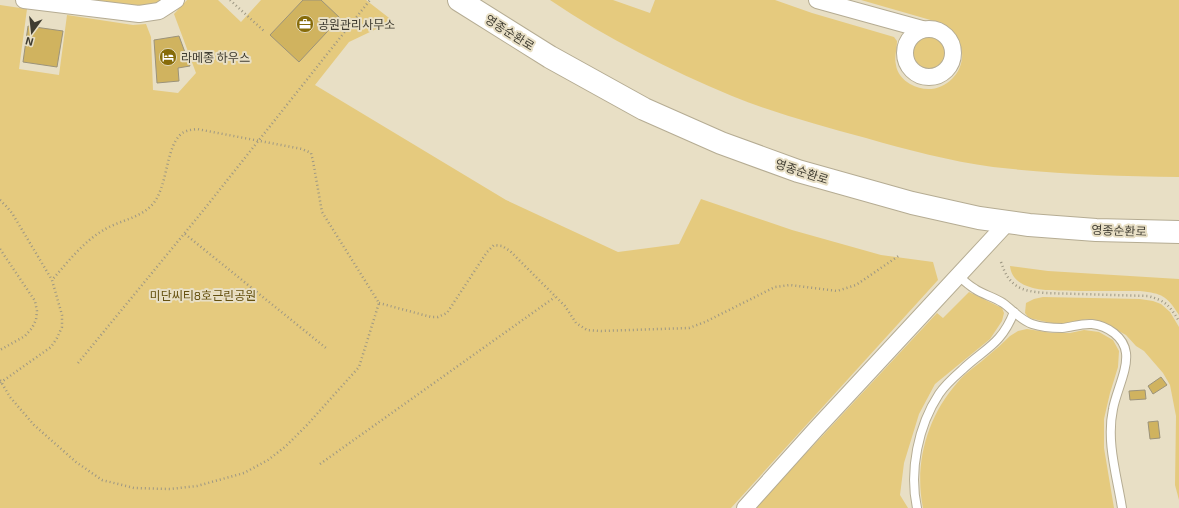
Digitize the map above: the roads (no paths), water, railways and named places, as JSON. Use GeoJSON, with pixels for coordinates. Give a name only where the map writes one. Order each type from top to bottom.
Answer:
{"type":"FeatureCollection","features":[{"type":"Feature","properties":{"kind":"main road","name":"영종순환로"},"geometry":{"type":"LineString","coordinates":[[459,0],[550,57],[644,109],[721,143],[798,171],[912,203],[979,218],[1096,230],[1179,232]]}},
{"type":"Feature","properties":{"kind":"street"},"geometry":{"type":"LineString","coordinates":[[24,0],[139,14],[159,11],[176,0]]}},
{"type":"Feature","properties":{"kind":"street"},"geometry":{"type":"LineString","coordinates":[[817,0],[922,29]]}},
{"type":"Feature","properties":{"kind":"street"},"geometry":{"type":"LineString","coordinates":[[745,508],[816,429],[1008,222]]}},
{"type":"Feature","properties":{"kind":"lane"},"geometry":{"type":"LineString","coordinates":[[959,276],[975,289],[1001,302],[1023,320],[1032,324],[1062,328],[1091,324],[1102,326],[1113,332],[1121,339],[1126,355],[1113,409],[1110,429],[1112,454],[1122,508]]}},
{"type":"Feature","properties":{"kind":"lane"},"geometry":{"type":"LineString","coordinates":[[917,508],[914,493],[916,460],[924,428],[932,407],[939,394],[950,381],[963,368],[995,343],[1004,333],[1014,312]]}},
{"type":"Feature","properties":{"kind":"place","name":"공원관리사무소"},"geometry":{"type":"Point","coordinates":[305,24]}},
{"type":"Feature","properties":{"kind":"place","name":"라메종 하우스"},"geometry":{"type":"Point","coordinates":[168,57]}},
{"type":"Feature","properties":{"kind":"park label","name":"미단씨티8호근린공원"},"geometry":{"type":"Point","coordinates":[203,295]}}]}
